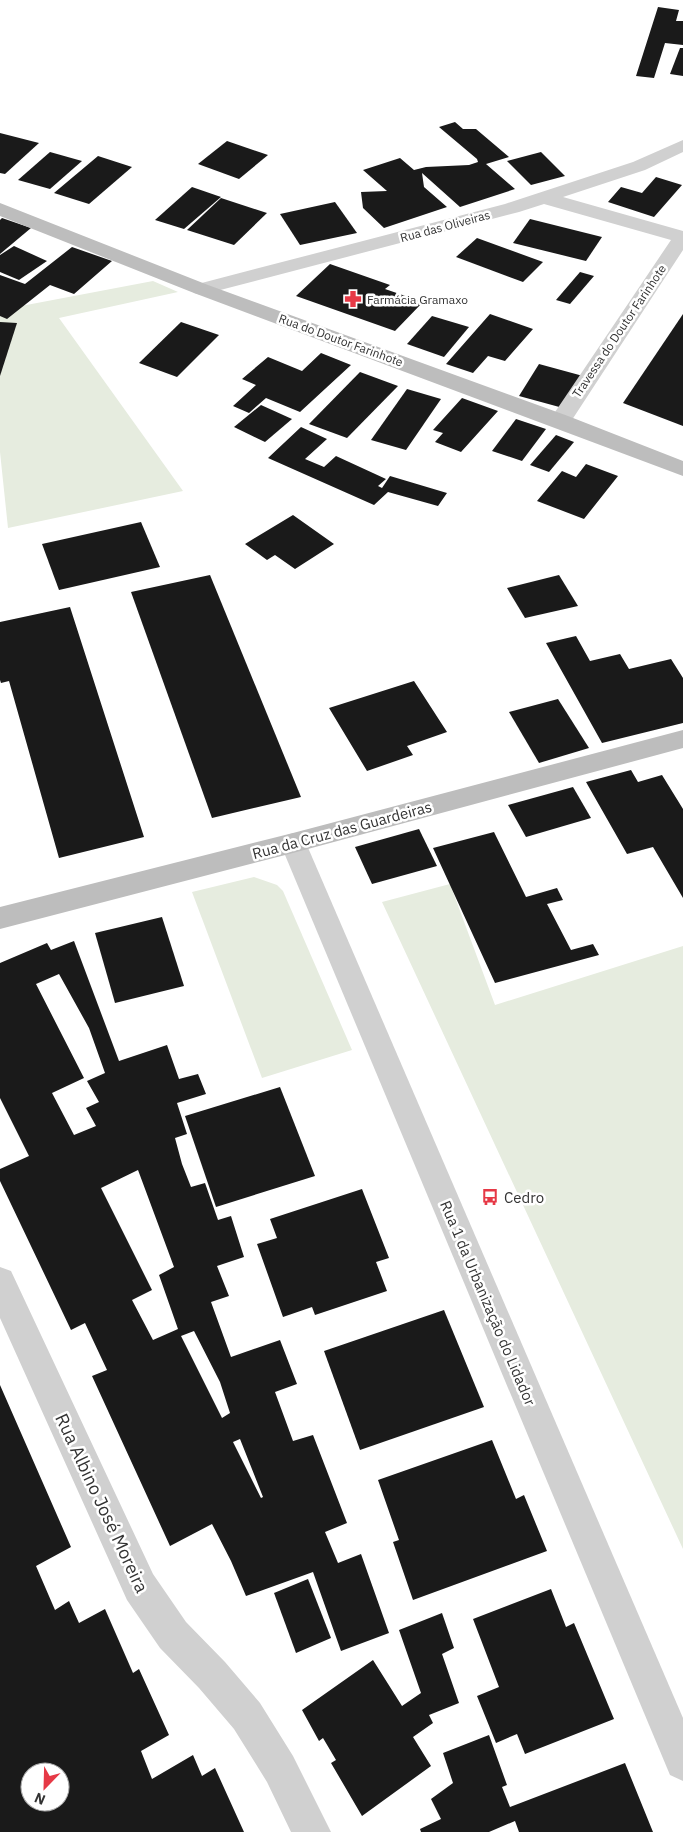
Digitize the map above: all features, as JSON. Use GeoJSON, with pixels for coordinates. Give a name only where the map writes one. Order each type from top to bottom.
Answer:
{"type":"FeatureCollection","features":[{"type":"Feature","properties":{"kind":"street","name":"Rua das Oliveiras"},"geometry":{"type":"LineString","coordinates":[[201,289],[512,208],[639,166],[683,145]]}},
{"type":"Feature","properties":{"kind":"street","name":"Travessa do Doutor Farinhote"},"geometry":{"type":"LineString","coordinates":[[544,198],[682,237],[560,420]]}},
{"type":"Feature","properties":{"kind":"street","name":"Rua do Doutor Farinhote"},"geometry":{"type":"LineString","coordinates":[[0,209],[201,289],[560,420],[683,469]]}},
{"type":"Feature","properties":{"kind":"street","name":"Rua da Cruz das Guardeiras"},"geometry":{"type":"LineString","coordinates":[[0,918],[293,843],[683,739]]}},
{"type":"Feature","properties":{"kind":"street","name":"Rua 1 da Urbanização do Lidador"},"geometry":{"type":"LineString","coordinates":[[293,843],[683,1762]]}},
{"type":"Feature","properties":{"kind":"street","name":"Rua Albino José Moreira"},"geometry":{"type":"LineString","coordinates":[[0,1282],[140,1587],[173,1635],[212,1674],[247,1716],[280,1769],[312,1832]]}},
{"type":"Feature","properties":{"kind":"shaded area"},"geometry":{"type":"Polygon","coordinates":[[[153,281],[178,292],[59,318],[183,491],[8,528],[0,452],[0,310],[153,281]]]}},
{"type":"Feature","properties":{"kind":"shaded area"},"geometry":{"type":"Polygon","coordinates":[[[254,877],[277,885],[283,891],[352,1050],[262,1078],[192,892],[254,877]]]}},
{"type":"Feature","properties":{"kind":"shaded area"},"geometry":{"type":"Polygon","coordinates":[[[450,884],[495,1005],[683,946],[683,1549],[382,902],[450,884]]]}},
{"type":"Feature","properties":{"kind":"building"},"geometry":{"type":"Polygon","coordinates":[[[658,7],[679,10],[676,21],[683,21],[683,45],[665,43],[654,78],[636,76],[658,7]]]}},
{"type":"Feature","properties":{"kind":"building"},"geometry":{"type":"Polygon","coordinates":[[[680,48],[683,48],[683,76],[670,74],[680,48]]]}},
{"type":"Feature","properties":{"kind":"building"},"geometry":{"type":"Polygon","coordinates":[[[455,122],[463,129],[476,129],[509,157],[486,164],[515,189],[460,207],[422,173],[424,187],[447,207],[384,228],[363,208],[361,192],[387,191],[363,170],[400,158],[414,170],[426,167],[469,165],[478,162],[477,159],[439,127],[455,122]]]}},
{"type":"Feature","properties":{"kind":"building"},"geometry":{"type":"Polygon","coordinates":[[[0,133],[39,143],[5,174],[0,173],[0,133]]]}},
{"type":"Feature","properties":{"kind":"building"},"geometry":{"type":"Polygon","coordinates":[[[227,141],[268,155],[239,179],[198,164],[227,141]]]}},
{"type":"Feature","properties":{"kind":"building"},"geometry":{"type":"Polygon","coordinates":[[[50,152],[82,161],[50,189],[18,180],[50,152]]]}},
{"type":"Feature","properties":{"kind":"building"},"geometry":{"type":"Polygon","coordinates":[[[541,152],[565,176],[531,185],[507,161],[541,152]]]}},
{"type":"Feature","properties":{"kind":"building"},"geometry":{"type":"Polygon","coordinates":[[[98,156],[132,167],[89,204],[54,193],[98,156]]]}},
{"type":"Feature","properties":{"kind":"building"},"geometry":{"type":"Polygon","coordinates":[[[656,177],[682,185],[654,217],[608,202],[621,187],[642,193],[656,177]]]}},
{"type":"Feature","properties":{"kind":"building"},"geometry":{"type":"Polygon","coordinates":[[[192,187],[221,197],[184,229],[155,220],[192,187]]]}},
{"type":"Feature","properties":{"kind":"building"},"geometry":{"type":"Polygon","coordinates":[[[221,198],[267,213],[234,245],[187,230],[221,198]]]}},
{"type":"Feature","properties":{"kind":"building"},"geometry":{"type":"Polygon","coordinates":[[[335,202],[357,233],[300,245],[280,214],[335,202]]]}},
{"type":"Feature","properties":{"kind":"building"},"geometry":{"type":"Polygon","coordinates":[[[2,218],[31,228],[0,254],[0,220],[2,218]]]}},
{"type":"Feature","properties":{"kind":"building"},"geometry":{"type":"Polygon","coordinates":[[[530,219],[602,237],[586,261],[513,243],[530,219]]]}},
{"type":"Feature","properties":{"kind":"building"},"geometry":{"type":"Polygon","coordinates":[[[477,238],[543,262],[523,282],[456,257],[477,238]]]}},
{"type":"Feature","properties":{"kind":"building"},"geometry":{"type":"Polygon","coordinates":[[[14,246],[47,261],[19,280],[0,272],[0,255],[14,246]]]}},
{"type":"Feature","properties":{"kind":"building"},"geometry":{"type":"Polygon","coordinates":[[[72,247],[112,261],[74,294],[50,285],[7,319],[0,316],[0,275],[25,284],[72,247]]]}},
{"type":"Feature","properties":{"kind":"building"},"geometry":{"type":"Polygon","coordinates":[[[330,264],[390,285],[385,289],[423,302],[395,331],[296,296],[330,264]]]}},
{"type":"Feature","properties":{"kind":"building"},"geometry":{"type":"Polygon","coordinates":[[[580,272],[594,276],[570,304],[556,300],[580,272]]]}},
{"type":"Feature","properties":{"kind":"building"},"geometry":{"type":"Polygon","coordinates":[[[490,314],[533,329],[505,361],[488,356],[473,373],[446,364],[490,314]]]}},
{"type":"Feature","properties":{"kind":"building"},"geometry":{"type":"Polygon","coordinates":[[[683,314],[683,426],[623,403],[683,314]]]}},
{"type":"Feature","properties":{"kind":"building"},"geometry":{"type":"Polygon","coordinates":[[[432,316],[469,327],[444,357],[407,344],[432,316]]]}},
{"type":"Feature","properties":{"kind":"building"},"geometry":{"type":"Polygon","coordinates":[[[0,322],[17,323],[0,376],[0,322]]]}},
{"type":"Feature","properties":{"kind":"building"},"geometry":{"type":"Polygon","coordinates":[[[181,322],[219,335],[177,377],[139,363],[181,322]]]}},
{"type":"Feature","properties":{"kind":"building"},"geometry":{"type":"Polygon","coordinates":[[[321,353],[351,365],[300,412],[266,398],[249,413],[233,406],[256,385],[242,379],[268,357],[302,371],[321,353]]]}},
{"type":"Feature","properties":{"kind":"building"},"geometry":{"type":"Polygon","coordinates":[[[539,364],[583,376],[563,408],[519,396],[539,364]]]}},
{"type":"Feature","properties":{"kind":"building"},"geometry":{"type":"Polygon","coordinates":[[[360,372],[398,386],[347,438],[309,424],[360,372]]]}},
{"type":"Feature","properties":{"kind":"building"},"geometry":{"type":"Polygon","coordinates":[[[407,389],[441,399],[406,450],[371,440],[407,389]]]}},
{"type":"Feature","properties":{"kind":"building"},"geometry":{"type":"Polygon","coordinates":[[[462,398],[498,411],[461,452],[435,442],[443,433],[433,430],[462,398]]]}},
{"type":"Feature","properties":{"kind":"building"},"geometry":{"type":"Polygon","coordinates":[[[261,405],[292,419],[265,442],[234,427],[261,405]]]}},
{"type":"Feature","properties":{"kind":"building"},"geometry":{"type":"Polygon","coordinates":[[[516,419],[546,429],[522,461],[492,451],[516,419]]]}},
{"type":"Feature","properties":{"kind":"building"},"geometry":{"type":"Polygon","coordinates":[[[301,427],[327,439],[305,459],[324,467],[336,456],[386,479],[378,486],[382,488],[390,476],[447,493],[438,506],[388,492],[374,505],[268,458],[301,427]]]}},
{"type":"Feature","properties":{"kind":"building"},"geometry":{"type":"Polygon","coordinates":[[[556,435],[574,442],[549,472],[530,465],[556,435]]]}},
{"type":"Feature","properties":{"kind":"building"},"geometry":{"type":"Polygon","coordinates":[[[586,464],[618,476],[584,519],[537,501],[562,471],[576,477],[586,464]]]}},
{"type":"Feature","properties":{"kind":"building"},"geometry":{"type":"Polygon","coordinates":[[[293,515],[334,544],[295,569],[275,555],[267,560],[245,544],[293,515]]]}},
{"type":"Feature","properties":{"kind":"building"},"geometry":{"type":"Polygon","coordinates":[[[141,522],[160,567],[59,590],[42,544],[141,522]]]}},
{"type":"Feature","properties":{"kind":"building"},"geometry":{"type":"Polygon","coordinates":[[[210,575],[301,797],[212,818],[131,592],[210,575]]]}},
{"type":"Feature","properties":{"kind":"building"},"geometry":{"type":"Polygon","coordinates":[[[559,575],[578,606],[525,618],[507,588],[559,575]]]}},
{"type":"Feature","properties":{"kind":"building"},"geometry":{"type":"Polygon","coordinates":[[[70,607],[144,837],[59,858],[9,681],[1,683],[0,680],[0,622],[70,607]]]}},
{"type":"Feature","properties":{"kind":"building"},"geometry":{"type":"Polygon","coordinates":[[[576,636],[590,661],[620,654],[629,669],[671,659],[683,678],[683,723],[602,743],[546,643],[576,636]]]}},
{"type":"Feature","properties":{"kind":"building"},"geometry":{"type":"Polygon","coordinates":[[[414,681],[447,732],[407,746],[413,755],[367,771],[329,708],[414,681]]]}},
{"type":"Feature","properties":{"kind":"building"},"geometry":{"type":"Polygon","coordinates":[[[558,699],[589,748],[539,763],[509,712],[558,699]]]}},
{"type":"Feature","properties":{"kind":"building"},"geometry":{"type":"Polygon","coordinates":[[[631,770],[638,782],[662,775],[683,809],[683,898],[653,847],[627,854],[586,782],[631,770]]]}},
{"type":"Feature","properties":{"kind":"building"},"geometry":{"type":"Polygon","coordinates":[[[573,787],[591,818],[526,837],[508,805],[573,787]]]}},
{"type":"Feature","properties":{"kind":"building"},"geometry":{"type":"Polygon","coordinates":[[[419,829],[437,866],[372,884],[355,847],[419,829]]]}},
{"type":"Feature","properties":{"kind":"building"},"geometry":{"type":"Polygon","coordinates":[[[494,832],[526,897],[557,888],[563,900],[547,904],[571,950],[593,944],[599,955],[495,983],[433,848],[494,832]]]}},
{"type":"Feature","properties":{"kind":"building"},"geometry":{"type":"Polygon","coordinates":[[[162,917],[184,986],[115,1003],[95,933],[162,917]]]}},
{"type":"Feature","properties":{"kind":"building"},"geometry":{"type":"Polygon","coordinates":[[[74,941],[119,1061],[167,1045],[179,1079],[198,1074],[206,1094],[177,1103],[187,1134],[175,1138],[191,1187],[205,1183],[218,1220],[231,1216],[244,1257],[217,1266],[229,1296],[211,1302],[231,1357],[280,1340],[297,1384],[275,1392],[293,1441],[313,1435],[347,1523],[325,1532],[338,1563],[361,1554],[389,1633],[341,1651],[313,1572],[246,1596],[212,1524],[170,1546],[92,1376],[107,1370],[85,1323],[71,1330],[0,1181],[0,1169],[29,1156],[0,1098],[0,963],[47,943],[51,950],[74,941]],[[59,974],[36,984],[84,1078],[52,1093],[74,1135],[96,1126],[86,1108],[99,1102],[87,1081],[105,1073],[89,1028],[59,974]],[[138,1170],[101,1188],[152,1290],[132,1300],[153,1340],[178,1329],[159,1275],[174,1267],[138,1170]],[[194,1331],[181,1336],[222,1418],[230,1413],[220,1382],[194,1331]],[[240,1439],[233,1442],[261,1498],[263,1497],[240,1439]]]}},
{"type":"Feature","properties":{"kind":"building"},"geometry":{"type":"Polygon","coordinates":[[[280,1087],[315,1176],[216,1207],[185,1116],[280,1087]]]}},
{"type":"Feature","properties":{"kind":"building"},"geometry":{"type":"Polygon","coordinates":[[[362,1189],[389,1258],[376,1262],[387,1291],[315,1315],[312,1307],[283,1317],[257,1244],[277,1238],[270,1219],[362,1189]]]}},
{"type":"Feature","properties":{"kind":"building"},"geometry":{"type":"Polygon","coordinates":[[[444,1310],[484,1407],[360,1450],[324,1351],[444,1310]]]}},
{"type":"Feature","properties":{"kind":"building"},"geometry":{"type":"Polygon","coordinates":[[[0,1385],[71,1547],[36,1566],[55,1610],[69,1601],[79,1623],[105,1609],[133,1673],[139,1669],[169,1735],[141,1751],[152,1779],[193,1755],[202,1776],[215,1768],[244,1832],[0,1832],[0,1385]]]}},
{"type":"Feature","properties":{"kind":"building"},"geometry":{"type":"Polygon","coordinates":[[[492,1440],[516,1499],[524,1495],[547,1551],[413,1600],[393,1542],[399,1540],[378,1480],[492,1440]]]}},
{"type":"Feature","properties":{"kind":"building"},"geometry":{"type":"Polygon","coordinates":[[[308,1579],[331,1638],[296,1653],[274,1593],[308,1579]]]}},
{"type":"Feature","properties":{"kind":"building"},"geometry":{"type":"Polygon","coordinates":[[[551,1589],[566,1627],[574,1623],[614,1719],[525,1754],[517,1734],[496,1743],[477,1696],[499,1687],[473,1619],[551,1589]]]}},
{"type":"Feature","properties":{"kind":"building"},"geometry":{"type":"Polygon","coordinates":[[[442,1613],[454,1648],[442,1654],[459,1703],[429,1715],[433,1723],[413,1737],[431,1766],[362,1816],[331,1763],[336,1760],[323,1738],[319,1741],[302,1710],[373,1660],[402,1706],[421,1693],[399,1630],[442,1613]]]}},
{"type":"Feature","properties":{"kind":"building"},"geometry":{"type":"Polygon","coordinates":[[[489,1735],[507,1785],[502,1787],[510,1807],[625,1763],[653,1832],[519,1832],[515,1821],[489,1832],[421,1832],[420,1829],[441,1819],[431,1799],[453,1783],[443,1753],[489,1735]]]}},
{"type":"Feature","properties":{"kind":"place","name":"Farmácia Gramaxo"},"geometry":{"type":"Point","coordinates":[353,299]}},
{"type":"Feature","properties":{"kind":"place","name":"Cedro"},"geometry":{"type":"Point","coordinates":[490,1197]}}]}
